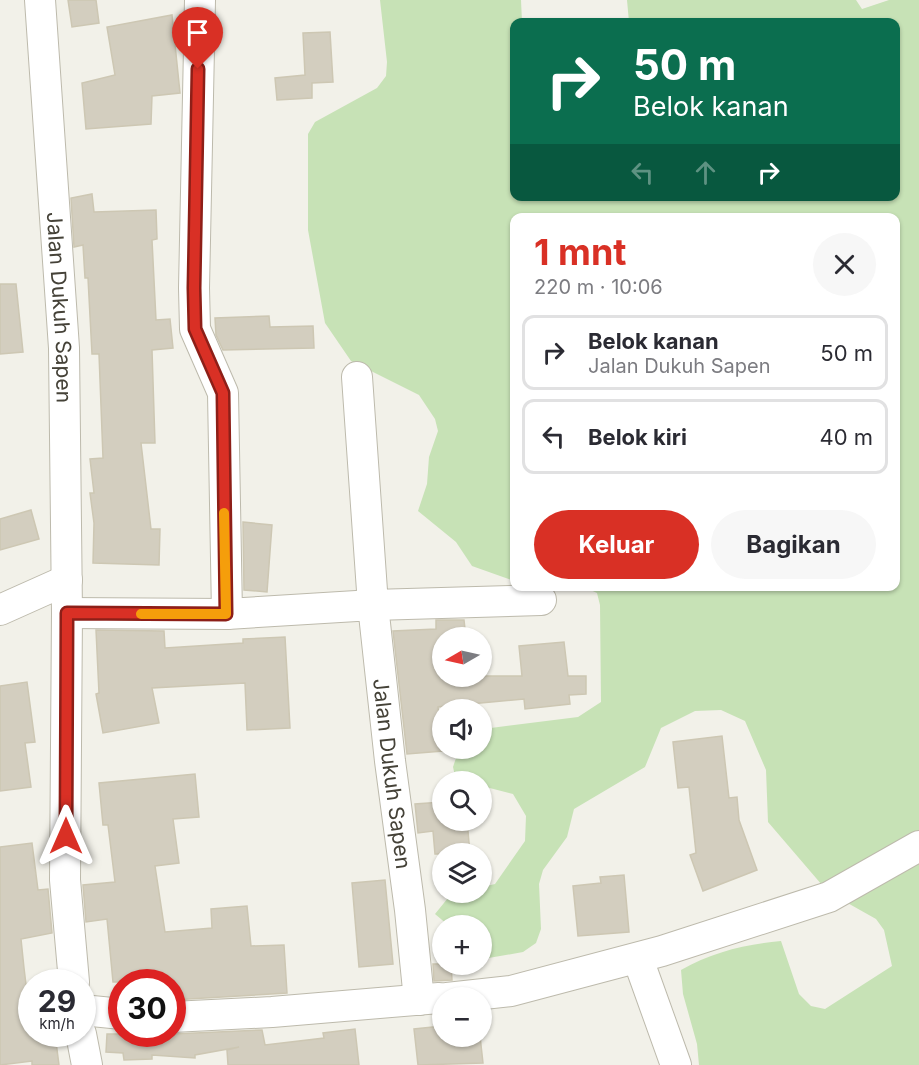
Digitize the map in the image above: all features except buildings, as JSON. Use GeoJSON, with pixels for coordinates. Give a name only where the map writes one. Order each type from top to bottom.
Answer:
{"type":"FeatureCollection","features":[{"type":"Feature","properties":{"kind":"street","name":"Jalan Dukuh Sapen"},"geometry":{"type":"LineString","coordinates":[[40,0],[64,348],[67,580],[65,880],[73,969]]}},
{"type":"Feature","properties":{"kind":"street"},"geometry":{"type":"LineString","coordinates":[[200,0],[195,329],[223,393],[226,614]]}},
{"type":"Feature","properties":{"kind":"street","name":"Jalan Dukuh Sapen"},"geometry":{"type":"LineString","coordinates":[[357,377],[373,605],[390,761],[410,910],[432,987]]}},
{"type":"Feature","properties":{"kind":"street"},"geometry":{"type":"LineString","coordinates":[[0,610],[67,580]]}},
{"type":"Feature","properties":{"kind":"street"},"geometry":{"type":"LineString","coordinates":[[67,613],[226,614],[373,605],[541,600]]}},
{"type":"Feature","properties":{"kind":"street"},"geometry":{"type":"LineString","coordinates":[[492,993],[511,991],[638,959],[829,897],[919,846]]}},
{"type":"Feature","properties":{"kind":"street"},"geometry":{"type":"LineString","coordinates":[[638,959],[676,1065]]}},
{"type":"Feature","properties":{"kind":"street"},"geometry":{"type":"LineString","coordinates":[[186,1016],[432,999]]}},
{"type":"Feature","properties":{"kind":"street"},"geometry":{"type":"LineString","coordinates":[[84,1047],[87,1065]]}},
{"type":"Feature","properties":{"kind":"green space"},"geometry":{"type":"Polygon","coordinates":[[[380,0],[521,0],[522,18],[510,18],[510,201],[900,201],[900,18],[629,18],[627,0],[856,0],[862,9],[889,0],[919,0],[919,1065],[699,1065],[697,1044],[683,994],[681,970],[705,958],[730,950],[781,941],[799,994],[811,1006],[825,1009],[892,966],[884,930],[876,919],[828,892],[768,822],[766,770],[745,721],[721,710],[695,711],[661,728],[645,767],[574,809],[567,837],[543,870],[539,884],[541,929],[536,943],[523,952],[492,957],[492,915],[435,914],[444,903],[492,903],[492,885],[495,884],[525,841],[526,816],[513,794],[492,789],[492,771],[454,771],[456,759],[492,759],[492,728],[578,717],[601,702],[600,605],[597,593],[593,591],[900,591],[900,213],[510,213],[510,580],[472,566],[456,542],[418,511],[427,484],[429,457],[438,431],[435,419],[419,395],[351,361],[325,323],[308,230],[308,134],[315,122],[377,88],[386,76],[387,62],[380,0]]]}},
{"type":"Feature","properties":{"kind":"slow traffic"},"geometry":{"type":"LineString","coordinates":[[141,614],[226,614],[224,513]]}},
{"type":"Feature","properties":{"kind":"route"},"geometry":{"type":"LineString","coordinates":[[66,836],[67,613],[226,614],[223,393],[195,329],[198,69]]}}]}
